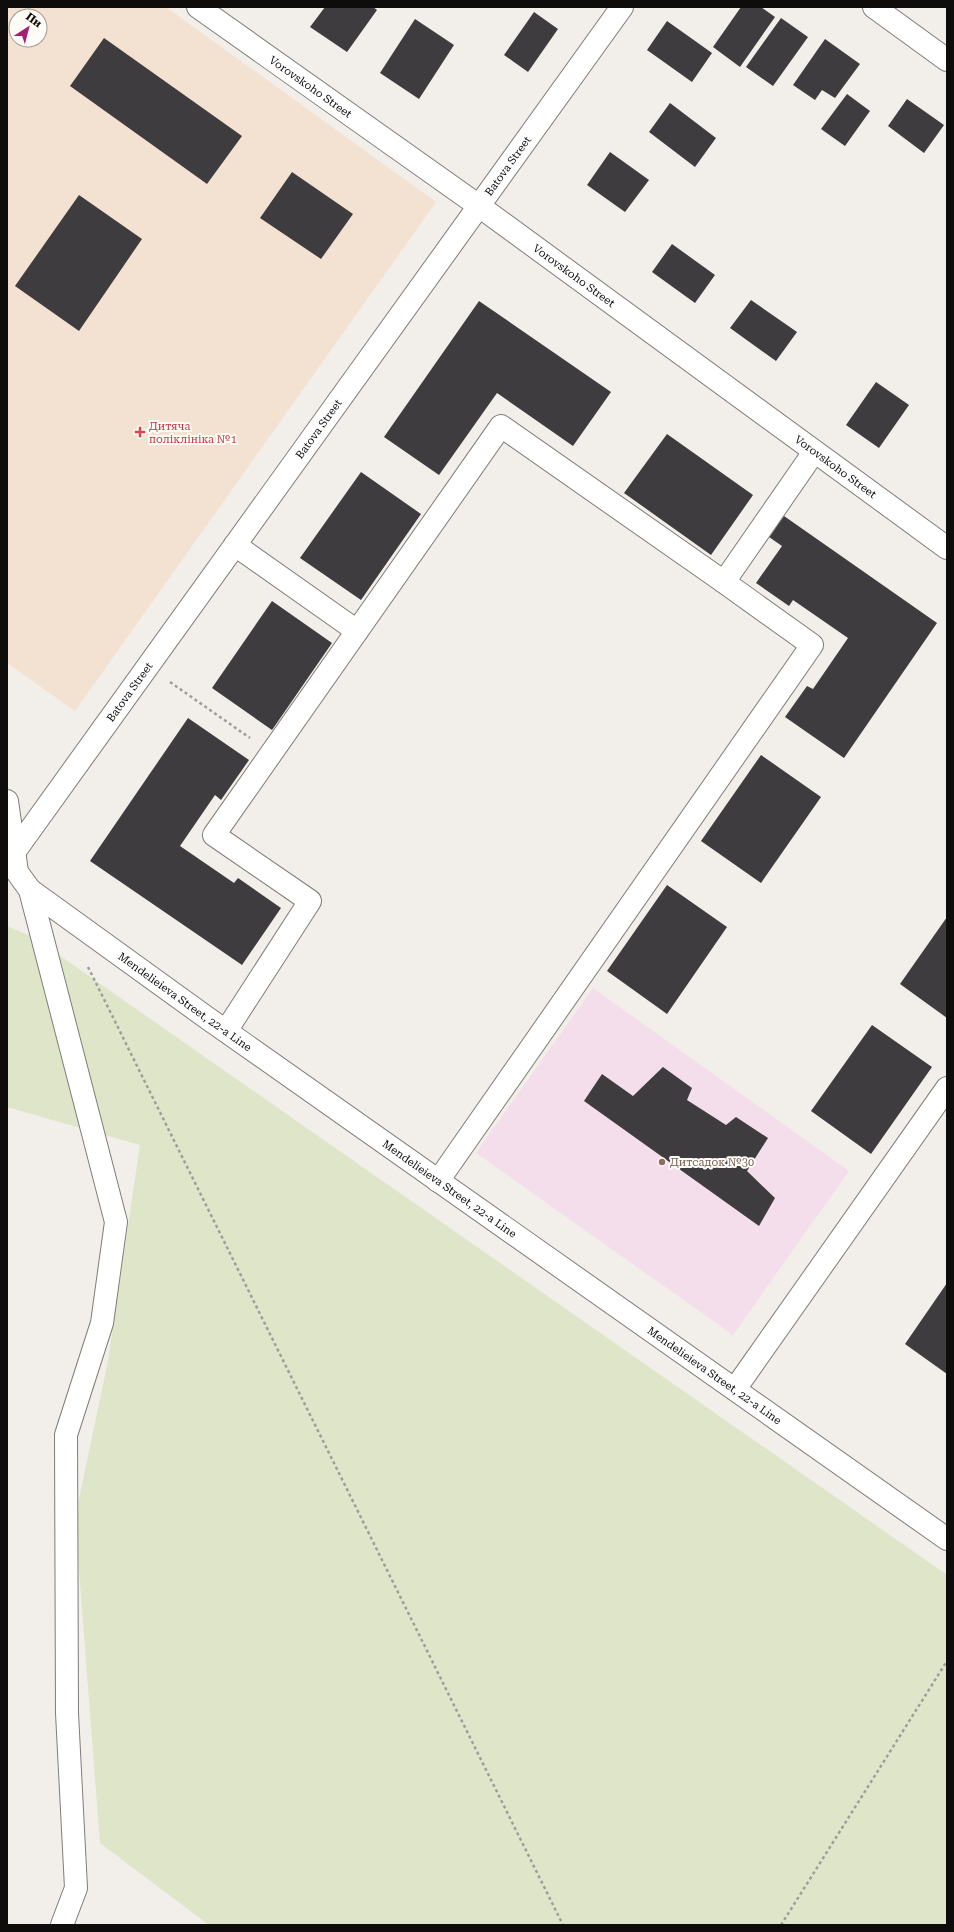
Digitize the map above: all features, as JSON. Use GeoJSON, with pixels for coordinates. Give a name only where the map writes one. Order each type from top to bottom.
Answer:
{"type":"FeatureCollection","features":[{"type":"Feature","properties":{"kind":"street","name":"Vorovskoho Street"},"geometry":{"type":"LineString","coordinates":[[198,7],[479,206],[947,548]]}},
{"type":"Feature","properties":{"kind":"street","name":"Batova Street"},"geometry":{"type":"LineString","coordinates":[[11,851],[148,667],[622,7]]}},
{"type":"Feature","properties":{"kind":"street"},"geometry":{"type":"LineString","coordinates":[[874,7],[947,60]]}},
{"type":"Feature","properties":{"kind":"street"},"geometry":{"type":"LineString","coordinates":[[226,1031],[310,902],[214,835],[501,426],[724,582],[812,646],[438,1181]]}},
{"type":"Feature","properties":{"kind":"street"},"geometry":{"type":"LineString","coordinates":[[724,582],[814,452]]}},
{"type":"Feature","properties":{"kind":"street"},"geometry":{"type":"LineString","coordinates":[[235,545],[357,631]]}},
{"type":"Feature","properties":{"kind":"street","name":"Mendelieieva Street, 22-a Line"},"geometry":{"type":"LineString","coordinates":[[7,801],[11,851],[17,872],[30,890],[226,1031],[947,1539]]}},
{"type":"Feature","properties":{"kind":"street"},"geometry":{"type":"LineString","coordinates":[[30,890],[116,1222],[102,1323],[66,1436],[67,1713],[76,1888],[62,1925]]}},
{"type":"Feature","properties":{"kind":"street"},"geometry":{"type":"LineString","coordinates":[[735,1389],[947,1088]]}},
{"type":"Feature","properties":{"kind":"path"},"geometry":{"type":"LineString","coordinates":[[148,667],[272,753]]}},
{"type":"Feature","properties":{"kind":"path"},"geometry":{"type":"LineString","coordinates":[[86,964],[563,1925]]}},
{"type":"Feature","properties":{"kind":"path"},"geometry":{"type":"LineString","coordinates":[[781,1925],[947,1661]]}},
{"type":"Feature","properties":{"kind":"shaded area","name":"Дитяча поліклініка №1"},"geometry":{"type":"Polygon","coordinates":[[[7,7],[166,7],[436,202],[75,711],[7,663],[7,7]]]}},
{"type":"Feature","properties":{"kind":"shaded area","name":"Дитсадок №30"},"geometry":{"type":"Polygon","coordinates":[[[593,988],[849,1171],[733,1335],[476,1153],[593,988]]]}},
{"type":"Feature","properties":{"kind":"green space"},"geometry":{"type":"Polygon","coordinates":[[[7,926],[33,937],[947,1575],[947,1925],[209,1925],[100,1843],[75,1518],[108,1361],[140,1145],[7,1107],[7,926]]]}},
{"type":"Feature","properties":{"kind":"building"},"geometry":{"type":"Polygon","coordinates":[[[325,7],[373,7],[377,10],[347,52],[310,27],[325,7]]]}},
{"type":"Feature","properties":{"kind":"building"},"geometry":{"type":"Polygon","coordinates":[[[741,7],[761,7],[775,17],[740,67],[713,47],[741,7]]]}},
{"type":"Feature","properties":{"kind":"building"},"geometry":{"type":"Polygon","coordinates":[[[534,12],[558,29],[528,72],[504,55],[534,12]]]}},
{"type":"Feature","properties":{"kind":"building"},"geometry":{"type":"Polygon","coordinates":[[[781,18],[808,37],[773,86],[746,67],[781,18]]]}},
{"type":"Feature","properties":{"kind":"building"},"geometry":{"type":"Polygon","coordinates":[[[415,19],[454,45],[419,99],[380,73],[415,19]]]}},
{"type":"Feature","properties":{"kind":"building"},"geometry":{"type":"Polygon","coordinates":[[[667,21],[712,53],[692,82],[647,50],[667,21]]]}},
{"type":"Feature","properties":{"kind":"building"},"geometry":{"type":"Polygon","coordinates":[[[104,38],[242,136],[207,184],[70,86],[104,38]]]}},
{"type":"Feature","properties":{"kind":"building"},"geometry":{"type":"Polygon","coordinates":[[[825,39],[860,64],[835,98],[822,90],[815,100],[793,85],[825,39]]]}},
{"type":"Feature","properties":{"kind":"building"},"geometry":{"type":"Polygon","coordinates":[[[847,94],[870,111],[845,146],[821,129],[847,94]]]}},
{"type":"Feature","properties":{"kind":"building"},"geometry":{"type":"Polygon","coordinates":[[[907,99],[944,125],[924,153],[888,126],[907,99]]]}},
{"type":"Feature","properties":{"kind":"building"},"geometry":{"type":"Polygon","coordinates":[[[670,103],[716,138],[695,167],[649,132],[670,103]]]}},
{"type":"Feature","properties":{"kind":"building"},"geometry":{"type":"Polygon","coordinates":[[[610,152],[649,180],[625,212],[587,185],[610,152]]]}},
{"type":"Feature","properties":{"kind":"building"},"geometry":{"type":"Polygon","coordinates":[[[292,172],[353,214],[321,259],[260,218],[292,172]]]}},
{"type":"Feature","properties":{"kind":"building"},"geometry":{"type":"Polygon","coordinates":[[[79,195],[142,239],[79,331],[15,286],[79,195]]]}},
{"type":"Feature","properties":{"kind":"building"},"geometry":{"type":"Polygon","coordinates":[[[672,244],[715,275],[695,303],[652,272],[672,244]]]}},
{"type":"Feature","properties":{"kind":"building"},"geometry":{"type":"Polygon","coordinates":[[[751,300],[797,332],[776,361],[730,328],[751,300]]]}},
{"type":"Feature","properties":{"kind":"building"},"geometry":{"type":"Polygon","coordinates":[[[479,301],[611,392],[573,446],[497,393],[439,475],[384,437],[479,301]]]}},
{"type":"Feature","properties":{"kind":"building"},"geometry":{"type":"Polygon","coordinates":[[[876,382],[909,405],[879,448],[846,425],[876,382]]]}},
{"type":"Feature","properties":{"kind":"building"},"geometry":{"type":"Polygon","coordinates":[[[667,434],[753,495],[711,555],[624,493],[667,434]]]}},
{"type":"Feature","properties":{"kind":"building"},"geometry":{"type":"Polygon","coordinates":[[[361,472],[421,514],[361,600],[300,558],[361,472]]]}},
{"type":"Feature","properties":{"kind":"building"},"geometry":{"type":"Polygon","coordinates":[[[784,516],[937,623],[844,758],[785,717],[807,686],[813,689],[848,638],[793,600],[789,606],[756,583],[782,546],[769,537],[784,516]]]}},
{"type":"Feature","properties":{"kind":"building"},"geometry":{"type":"Polygon","coordinates":[[[272,601],[332,643],[272,730],[212,688],[272,601]]]}},
{"type":"Feature","properties":{"kind":"building"},"geometry":{"type":"Polygon","coordinates":[[[188,718],[249,760],[221,800],[215,795],[180,846],[234,883],[238,878],[281,908],[242,965],[90,861],[188,718]]]}},
{"type":"Feature","properties":{"kind":"building"},"geometry":{"type":"Polygon","coordinates":[[[761,755],[821,797],[761,883],[701,841],[761,755]]]}},
{"type":"Feature","properties":{"kind":"building"},"geometry":{"type":"Polygon","coordinates":[[[667,885],[727,927],[667,1014],[607,971],[667,885]]]}},
{"type":"Feature","properties":{"kind":"building"},"geometry":{"type":"Polygon","coordinates":[[[947,917],[947,1018],[900,984],[947,917]]]}},
{"type":"Feature","properties":{"kind":"building"},"geometry":{"type":"Polygon","coordinates":[[[872,1025],[932,1067],[871,1154],[811,1111],[872,1025]]]}},
{"type":"Feature","properties":{"kind":"building"},"geometry":{"type":"Polygon","coordinates":[[[663,1067],[692,1088],[687,1100],[726,1125],[736,1117],[768,1138],[747,1171],[775,1198],[759,1226],[584,1101],[602,1074],[633,1096],[663,1067]]]}},
{"type":"Feature","properties":{"kind":"building"},"geometry":{"type":"Polygon","coordinates":[[[947,1283],[947,1374],[905,1344],[947,1283]]]}},
{"type":"Feature","properties":{"kind":"place","name":"Дитяча поліклініка №1"},"geometry":{"type":"Point","coordinates":[140,432]}},
{"type":"Feature","properties":{"kind":"place","name":"Дитсадок №30"},"geometry":{"type":"Point","coordinates":[662,1162]}}]}
